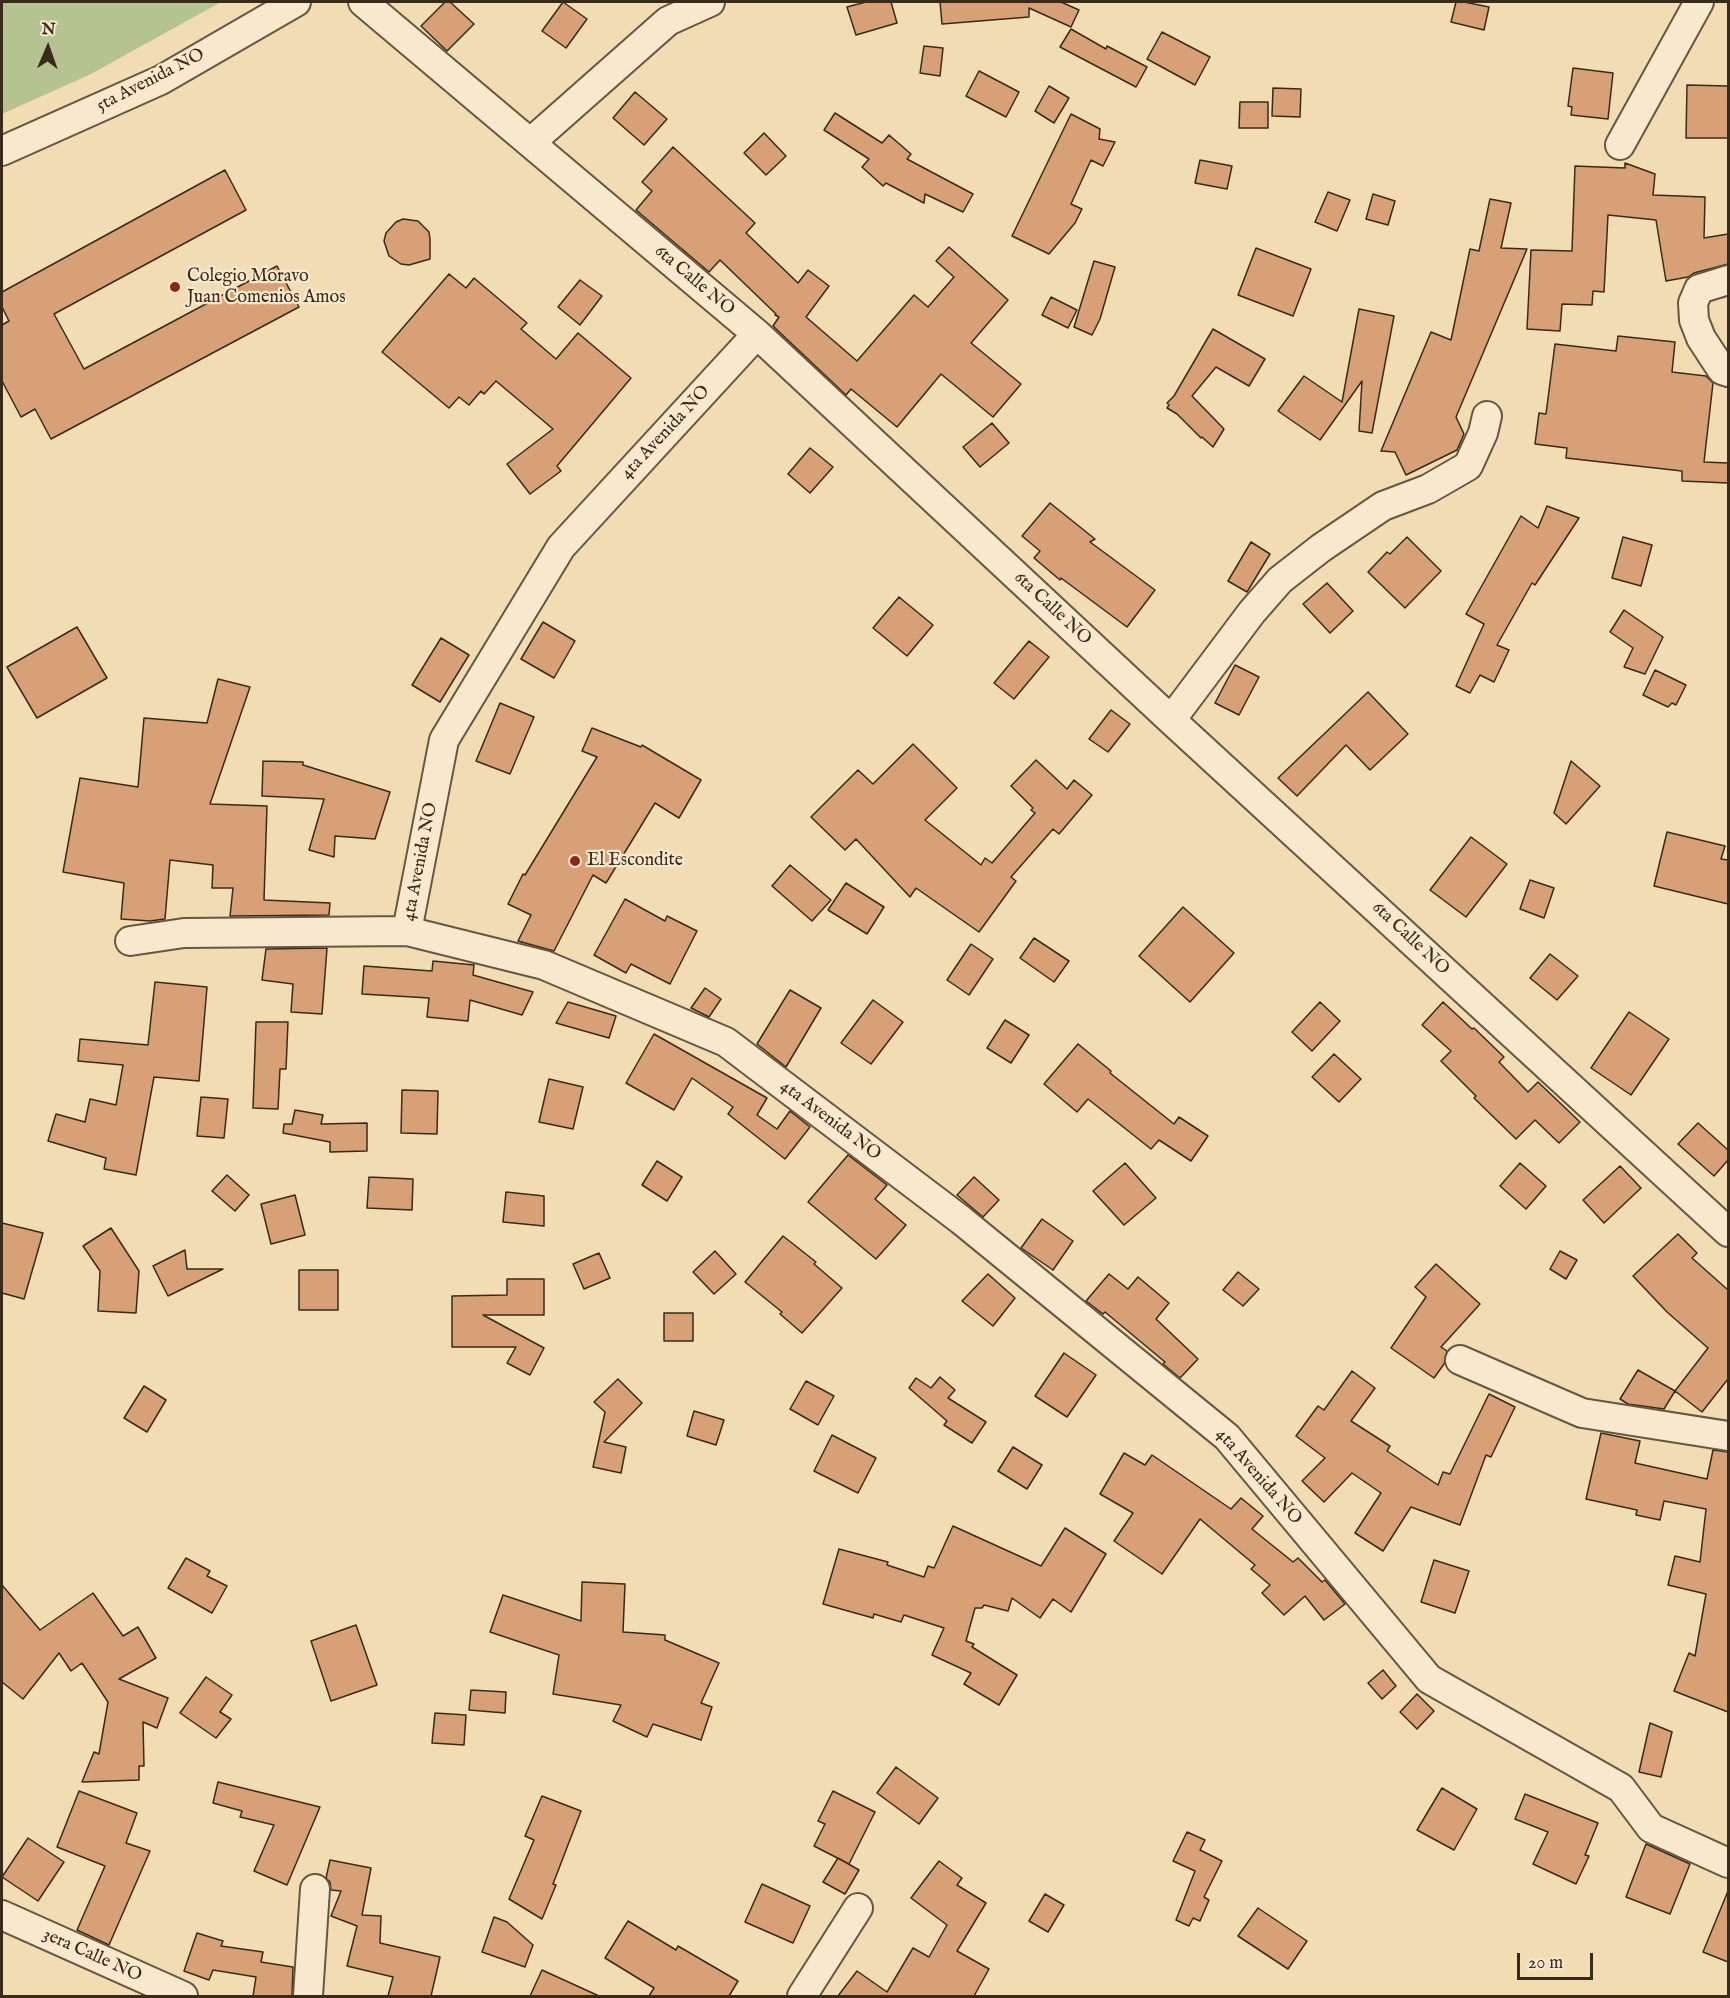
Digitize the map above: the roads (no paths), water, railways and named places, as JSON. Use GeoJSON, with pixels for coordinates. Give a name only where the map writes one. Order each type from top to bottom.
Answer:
{"type":"FeatureCollection","features":[{"type":"Feature","properties":{"kind":"street","name":"5ta Avenida NO"},"geometry":{"type":"LineString","coordinates":[[2,151],[162,80],[296,2]]}},
{"type":"Feature","properties":{"kind":"street","name":"6ta Calle NO"},"geometry":{"type":"LineString","coordinates":[[363,2],[757,334],[1171,720],[1728,1232]]}},
{"type":"Feature","properties":{"kind":"street"},"geometry":{"type":"LineString","coordinates":[[531,142],[668,21],[710,2]]}},
{"type":"Feature","properties":{"kind":"street"},"geometry":{"type":"LineString","coordinates":[[1620,145],[1699,2]]}},
{"type":"Feature","properties":{"kind":"street"},"geometry":{"type":"LineString","coordinates":[[1728,280],[1699,289],[1693,303],[1694,320],[1701,338],[1722,370],[1728,372]]}},
{"type":"Feature","properties":{"kind":"street","name":"4ta Avenida NO"},"geometry":{"type":"LineString","coordinates":[[757,334],[561,547],[444,740],[407,931],[544,965],[726,1041],[961,1220],[1227,1437],[1429,1679],[1621,1788],[1651,1828],[1728,1863]]}},
{"type":"Feature","properties":{"kind":"street"},"geometry":{"type":"LineString","coordinates":[[1171,720],[1252,612],[1280,580],[1320,548],[1383,506],[1428,489],[1467,466],[1483,433],[1487,416]]}},
{"type":"Feature","properties":{"kind":"street"},"geometry":{"type":"LineString","coordinates":[[130,940],[184,933],[407,931]]}},
{"type":"Feature","properties":{"kind":"street"},"geometry":{"type":"LineString","coordinates":[[1460,1360],[1582,1413],[1728,1436]]}},
{"type":"Feature","properties":{"kind":"street"},"geometry":{"type":"LineString","coordinates":[[308,1996],[315,1889]]}},
{"type":"Feature","properties":{"kind":"street"},"geometry":{"type":"LineString","coordinates":[[802,1996],[858,1908]]}},
{"type":"Feature","properties":{"kind":"street","name":"3era Calle NO"},"geometry":{"type":"LineString","coordinates":[[2,1915],[183,1996]]}},
{"type":"Feature","properties":{"kind":"place","name":"Colegio Moravo Juan Comenios Amos"},"geometry":{"type":"Point","coordinates":[175,287]}},
{"type":"Feature","properties":{"kind":"place","name":"El Escondite"},"geometry":{"type":"Point","coordinates":[575,861]}}]}
